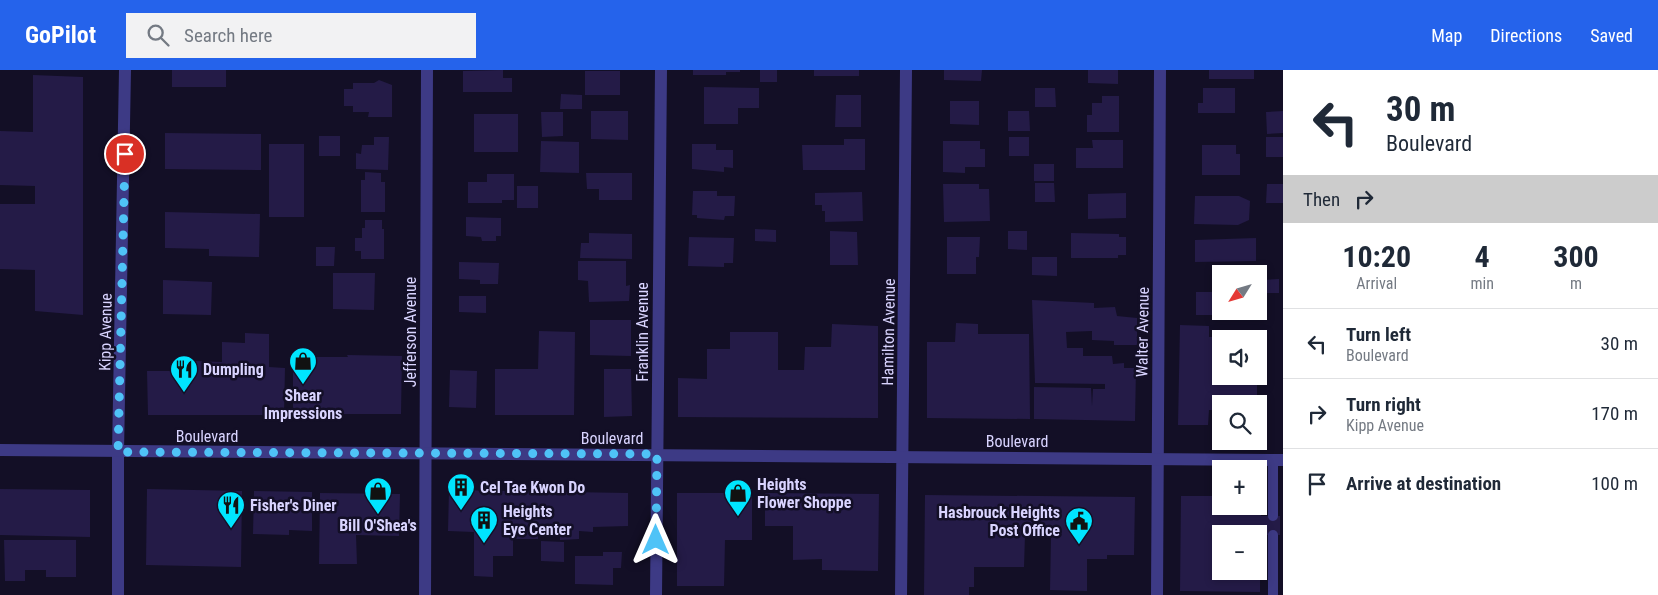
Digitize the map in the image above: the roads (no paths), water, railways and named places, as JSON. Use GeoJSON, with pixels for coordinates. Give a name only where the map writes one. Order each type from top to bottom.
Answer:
{"type":"FeatureCollection","features":[{"type":"Feature","properties":{"kind":"street","name":"Kipp Avenue"},"geometry":{"type":"LineString","coordinates":[[118,595],[118,452],[126,70]]}},
{"type":"Feature","properties":{"kind":"street","name":"Jefferson Avenue"},"geometry":{"type":"LineString","coordinates":[[425,595],[428,70]]}},
{"type":"Feature","properties":{"kind":"street","name":"Franklin Avenue"},"geometry":{"type":"LineString","coordinates":[[656,595],[661,70]]}},
{"type":"Feature","properties":{"kind":"street","name":"Hamilton Avenue"},"geometry":{"type":"LineString","coordinates":[[901,595],[906,70]]}},
{"type":"Feature","properties":{"kind":"street","name":"Walter Avenue"},"geometry":{"type":"LineString","coordinates":[[1157,595],[1160,70]]}},
{"type":"Feature","properties":{"kind":"street","name":"Boulevard"},"geometry":{"type":"LineString","coordinates":[[0,450],[902,457],[1158,457],[1278,460]]}},
{"type":"Feature","properties":{"kind":"lane"},"geometry":{"type":"LineString","coordinates":[[1273,516],[1278,460]]}},
{"type":"Feature","properties":{"kind":"lane"},"geometry":{"type":"LineString","coordinates":[[1273,535],[1273,595]]}},
{"type":"Feature","properties":{"kind":"place","name":"Shear Impressions"},"geometry":{"type":"Point","coordinates":[303,385]}},
{"type":"Feature","properties":{"kind":"place","name":"Dumpling"},"geometry":{"type":"Point","coordinates":[184,393]}},
{"type":"Feature","properties":{"kind":"place","name":"Cel Tae Kwon Do"},"geometry":{"type":"Point","coordinates":[461,511]}},
{"type":"Feature","properties":{"kind":"place","name":"Bill O'Shea's"},"geometry":{"type":"Point","coordinates":[378,515]}},
{"type":"Feature","properties":{"kind":"place","name":"Heights Flower Shoppe"},"geometry":{"type":"Point","coordinates":[738,517]}},
{"type":"Feature","properties":{"kind":"place","name":"Fisher's Diner"},"geometry":{"type":"Point","coordinates":[231,529]}},
{"type":"Feature","properties":{"kind":"place","name":"Heights Eye Center"},"geometry":{"type":"Point","coordinates":[484,544]}},
{"type":"Feature","properties":{"kind":"place","name":"Hasbrouck Heights Post Office"},"geometry":{"type":"Point","coordinates":[1079,545]}}]}
